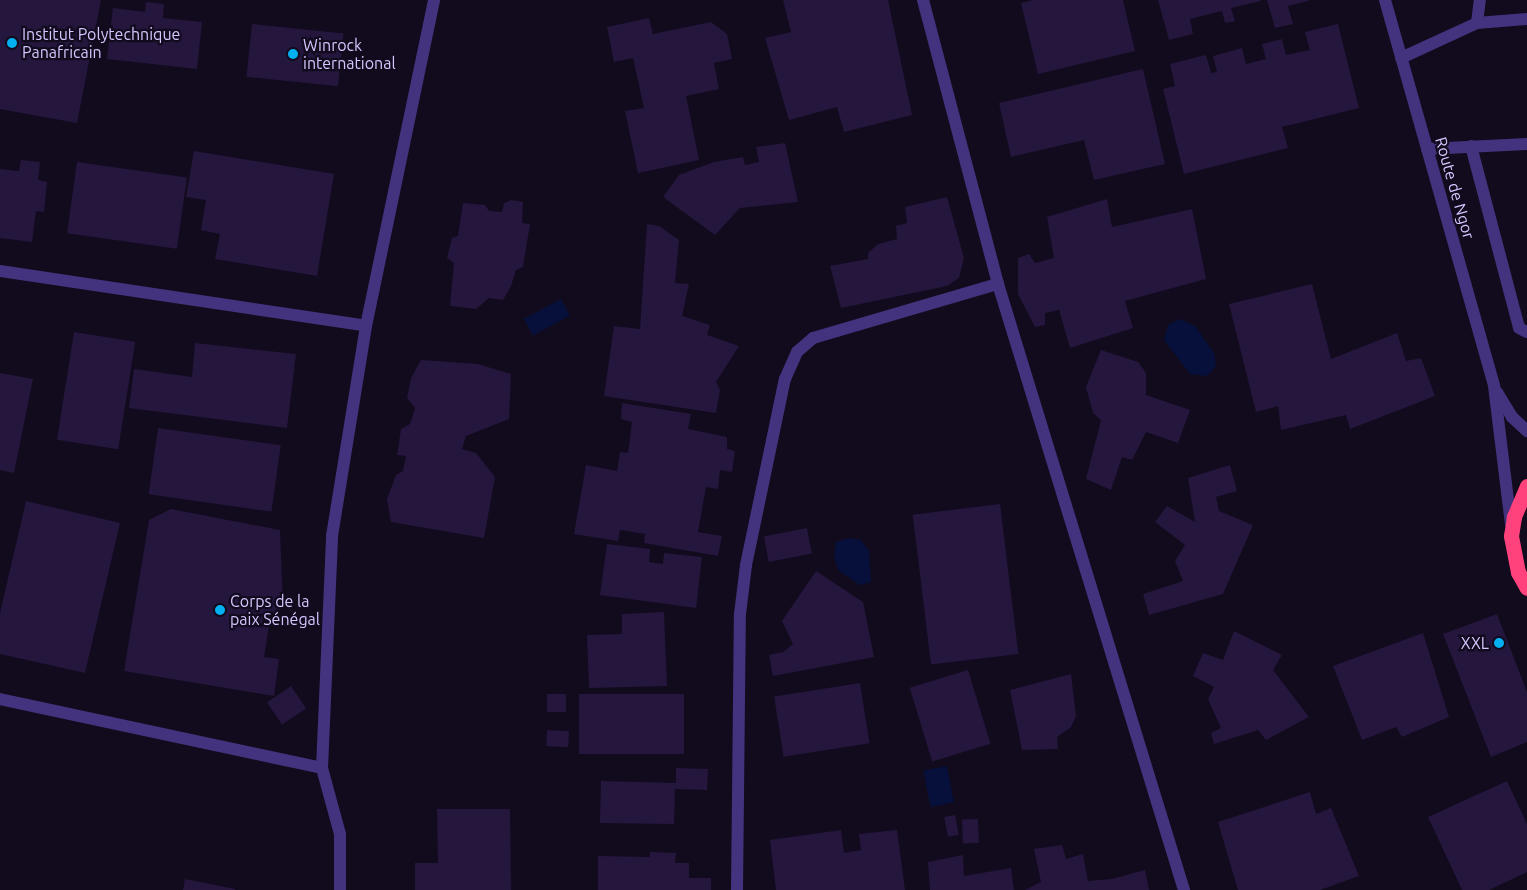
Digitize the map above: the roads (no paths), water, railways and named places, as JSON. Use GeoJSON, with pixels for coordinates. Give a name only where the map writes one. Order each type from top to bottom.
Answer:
{"type":"FeatureCollection","features":[{"type":"Feature","properties":{"kind":"highway"},"geometry":{"type":"LineString","coordinates":[[1527,486],[1514,516],[1511,536],[1518,572],[1527,588]]}},
{"type":"Feature","properties":{"kind":"street"},"geometry":{"type":"LineString","coordinates":[[340,890],[340,834],[322,768],[332,536],[366,326],[434,0]]}},
{"type":"Feature","properties":{"kind":"street"},"geometry":{"type":"LineString","coordinates":[[923,0],[998,284],[1184,890]]}},
{"type":"Feature","properties":{"kind":"street","name":"Route de Ngor"},"geometry":{"type":"LineString","coordinates":[[1385,0],[1494,386]]}},
{"type":"Feature","properties":{"kind":"street"},"geometry":{"type":"LineString","coordinates":[[1477,23],[1480,0]]}},
{"type":"Feature","properties":{"kind":"street"},"geometry":{"type":"LineString","coordinates":[[1401,58],[1477,23],[1527,19]]}},
{"type":"Feature","properties":{"kind":"street"},"geometry":{"type":"LineString","coordinates":[[1427,149],[1527,144]]}},
{"type":"Feature","properties":{"kind":"street"},"geometry":{"type":"LineString","coordinates":[[1471,146],[1519,328],[1527,332]]}},
{"type":"Feature","properties":{"kind":"street"},"geometry":{"type":"LineString","coordinates":[[0,272],[366,326]]}},
{"type":"Feature","properties":{"kind":"street"},"geometry":{"type":"LineString","coordinates":[[737,890],[740,614],[746,565],[785,379],[797,352],[813,338],[998,284]]}},
{"type":"Feature","properties":{"kind":"street"},"geometry":{"type":"LineString","coordinates":[[1494,386],[1512,417],[1527,431]]}},
{"type":"Feature","properties":{"kind":"street"},"geometry":{"type":"LineString","coordinates":[[1494,386],[1511,536]]}},
{"type":"Feature","properties":{"kind":"street"},"geometry":{"type":"LineString","coordinates":[[0,699],[322,768]]}},
{"type":"Feature","properties":{"kind":"place","name":"Institut Polytechnique Panafricain"},"geometry":{"type":"Point","coordinates":[12,43]}},
{"type":"Feature","properties":{"kind":"place","name":"Winrock international"},"geometry":{"type":"Point","coordinates":[293,54]}},
{"type":"Feature","properties":{"kind":"place","name":"Corps de la paix Sénégal"},"geometry":{"type":"Point","coordinates":[220,610]}},
{"type":"Feature","properties":{"kind":"place","name":"XXL"},"geometry":{"type":"Point","coordinates":[1499,643]}}]}
